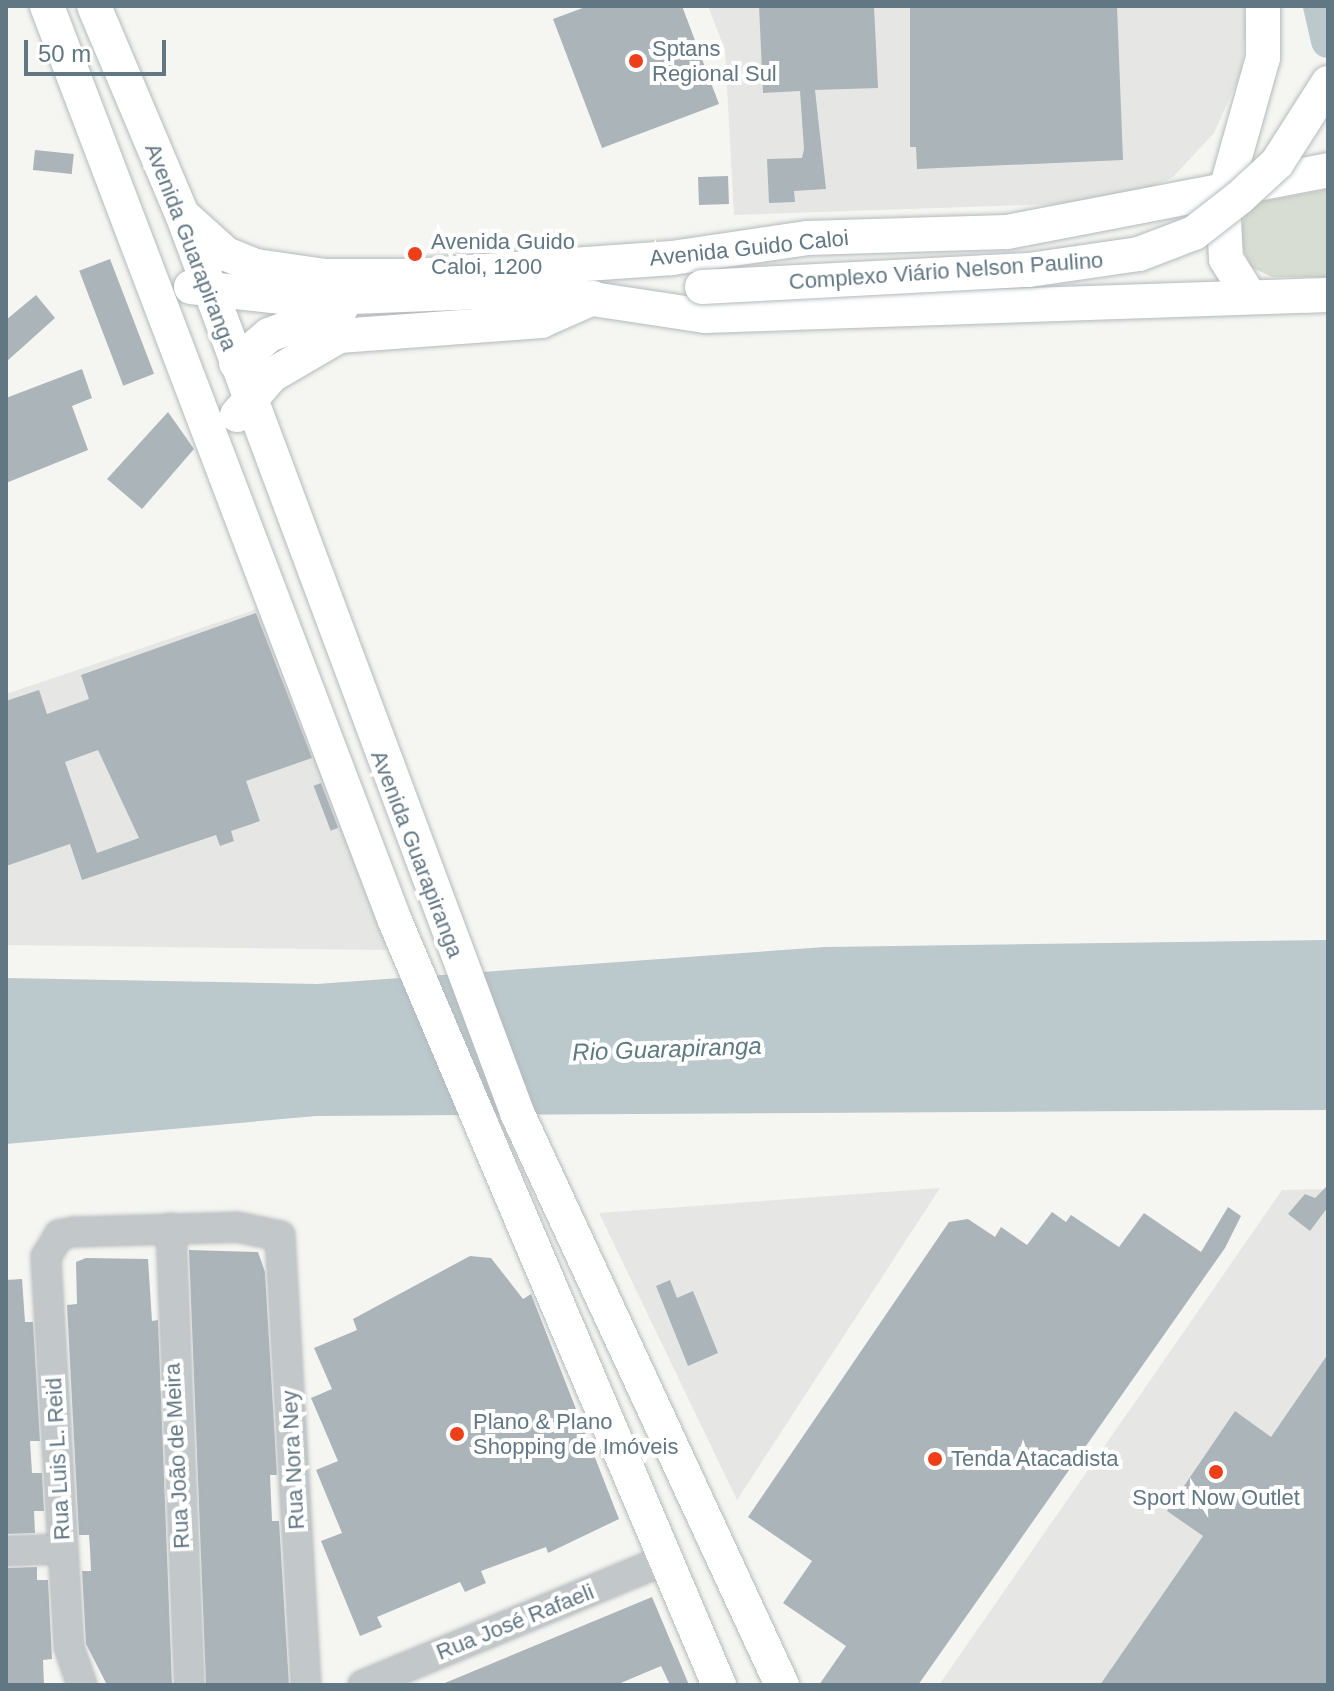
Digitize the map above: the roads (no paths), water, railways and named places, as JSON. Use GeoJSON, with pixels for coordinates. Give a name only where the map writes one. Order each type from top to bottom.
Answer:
{"type":"FeatureCollection","features":[{"type":"Feature","properties":{"kind":"main road","name":"Avenida Guarapiranga"},"geometry":{"type":"LineString","coordinates":[[47,6],[219,447],[395,921],[523,1236],[667,1559],[719,1685]]}},
{"type":"Feature","properties":{"kind":"main road","name":"Avenida Guarapiranga"},"geometry":{"type":"LineString","coordinates":[[94,6],[182,214],[444,927],[566,1229],[782,1685]]}},
{"type":"Feature","properties":{"kind":"main road"},"geometry":{"type":"LineString","coordinates":[[1248,294],[1226,259],[1224,185],[1255,92],[1263,6]]}},
{"type":"Feature","properties":{"kind":"main road","name":"Complexo Viário Nelson Paulino"},"geometry":{"type":"LineString","coordinates":[[637,309],[702,287],[1029,270],[1139,254],[1194,233],[1239,198],[1277,163],[1328,83]]}},
{"type":"Feature","properties":{"kind":"main road"},"geometry":{"type":"LineString","coordinates":[[1168,199],[1222,148],[1255,92]]}},
{"type":"Feature","properties":{"kind":"main road","name":"Avenida Guido Caloi"},"geometry":{"type":"LineString","coordinates":[[182,214],[248,263],[325,276],[672,258],[807,238],[1007,232],[1224,185],[1328,170]]}},
{"type":"Feature","properties":{"kind":"main road"},"geometry":{"type":"LineString","coordinates":[[219,447],[248,396],[302,353],[339,336],[541,321],[672,258]]}},
{"type":"Feature","properties":{"kind":"main road"},"geometry":{"type":"LineString","coordinates":[[151,270],[211,293],[372,300],[533,290],[585,302],[705,316],[1248,294],[1328,295]]}},
{"type":"Feature","properties":{"kind":"main road"},"geometry":{"type":"LineString","coordinates":[[236,363],[288,327],[372,300]]}},
{"type":"Feature","properties":{"kind":"main road"},"geometry":{"type":"LineString","coordinates":[[667,1559],[698,1553],[747,1607]]}},
{"type":"Feature","properties":{"kind":"street","name":"Rua Luis L. Reid"},"geometry":{"type":"LineString","coordinates":[[82,1685],[71,1669],[46,1272],[59,1235],[171,1228]]}},
{"type":"Feature","properties":{"kind":"street","name":"Rua Nora Ney"},"geometry":{"type":"LineString","coordinates":[[171,1228],[270,1228],[280,1236],[306,1685]]}},
{"type":"Feature","properties":{"kind":"street","name":"Rua João de Meira"},"geometry":{"type":"LineString","coordinates":[[171,1228],[189,1685]]}},
{"type":"Feature","properties":{"kind":"street"},"geometry":{"type":"LineString","coordinates":[[6,1551],[63,1549]]}},
{"type":"Feature","properties":{"kind":"street","name":"Rua José Rafaeli"},"geometry":{"type":"LineString","coordinates":[[363,1685],[667,1559]]}},
{"type":"Feature","properties":{"kind":"water","name":"Rio Guarapiranga"},"geometry":{"type":"Polygon","coordinates":[[[1328,940],[1328,1110],[316,1116],[6,1144],[6,978],[317,984],[825,947],[1328,940]]]}},
{"type":"Feature","properties":{"kind":"waterway"},"geometry":{"type":"LineString","coordinates":[[1320,6],[1328,41]]}},
{"type":"Feature","properties":{"kind":"place","name":"Sptans Regional Sul"},"geometry":{"type":"Point","coordinates":[636,61]}},
{"type":"Feature","properties":{"kind":"place","name":"Avenida Guido Caloi, 1200"},"geometry":{"type":"Point","coordinates":[415,254]}},
{"type":"Feature","properties":{"kind":"place","name":"Plano & Plano Shopping de Imóveis"},"geometry":{"type":"Point","coordinates":[457,1434]}},
{"type":"Feature","properties":{"kind":"place","name":"Tenda Atacadista"},"geometry":{"type":"Point","coordinates":[935,1459]}},
{"type":"Feature","properties":{"kind":"place","name":"Sport Now Outlet"},"geometry":{"type":"Point","coordinates":[1216,1472]}}]}
